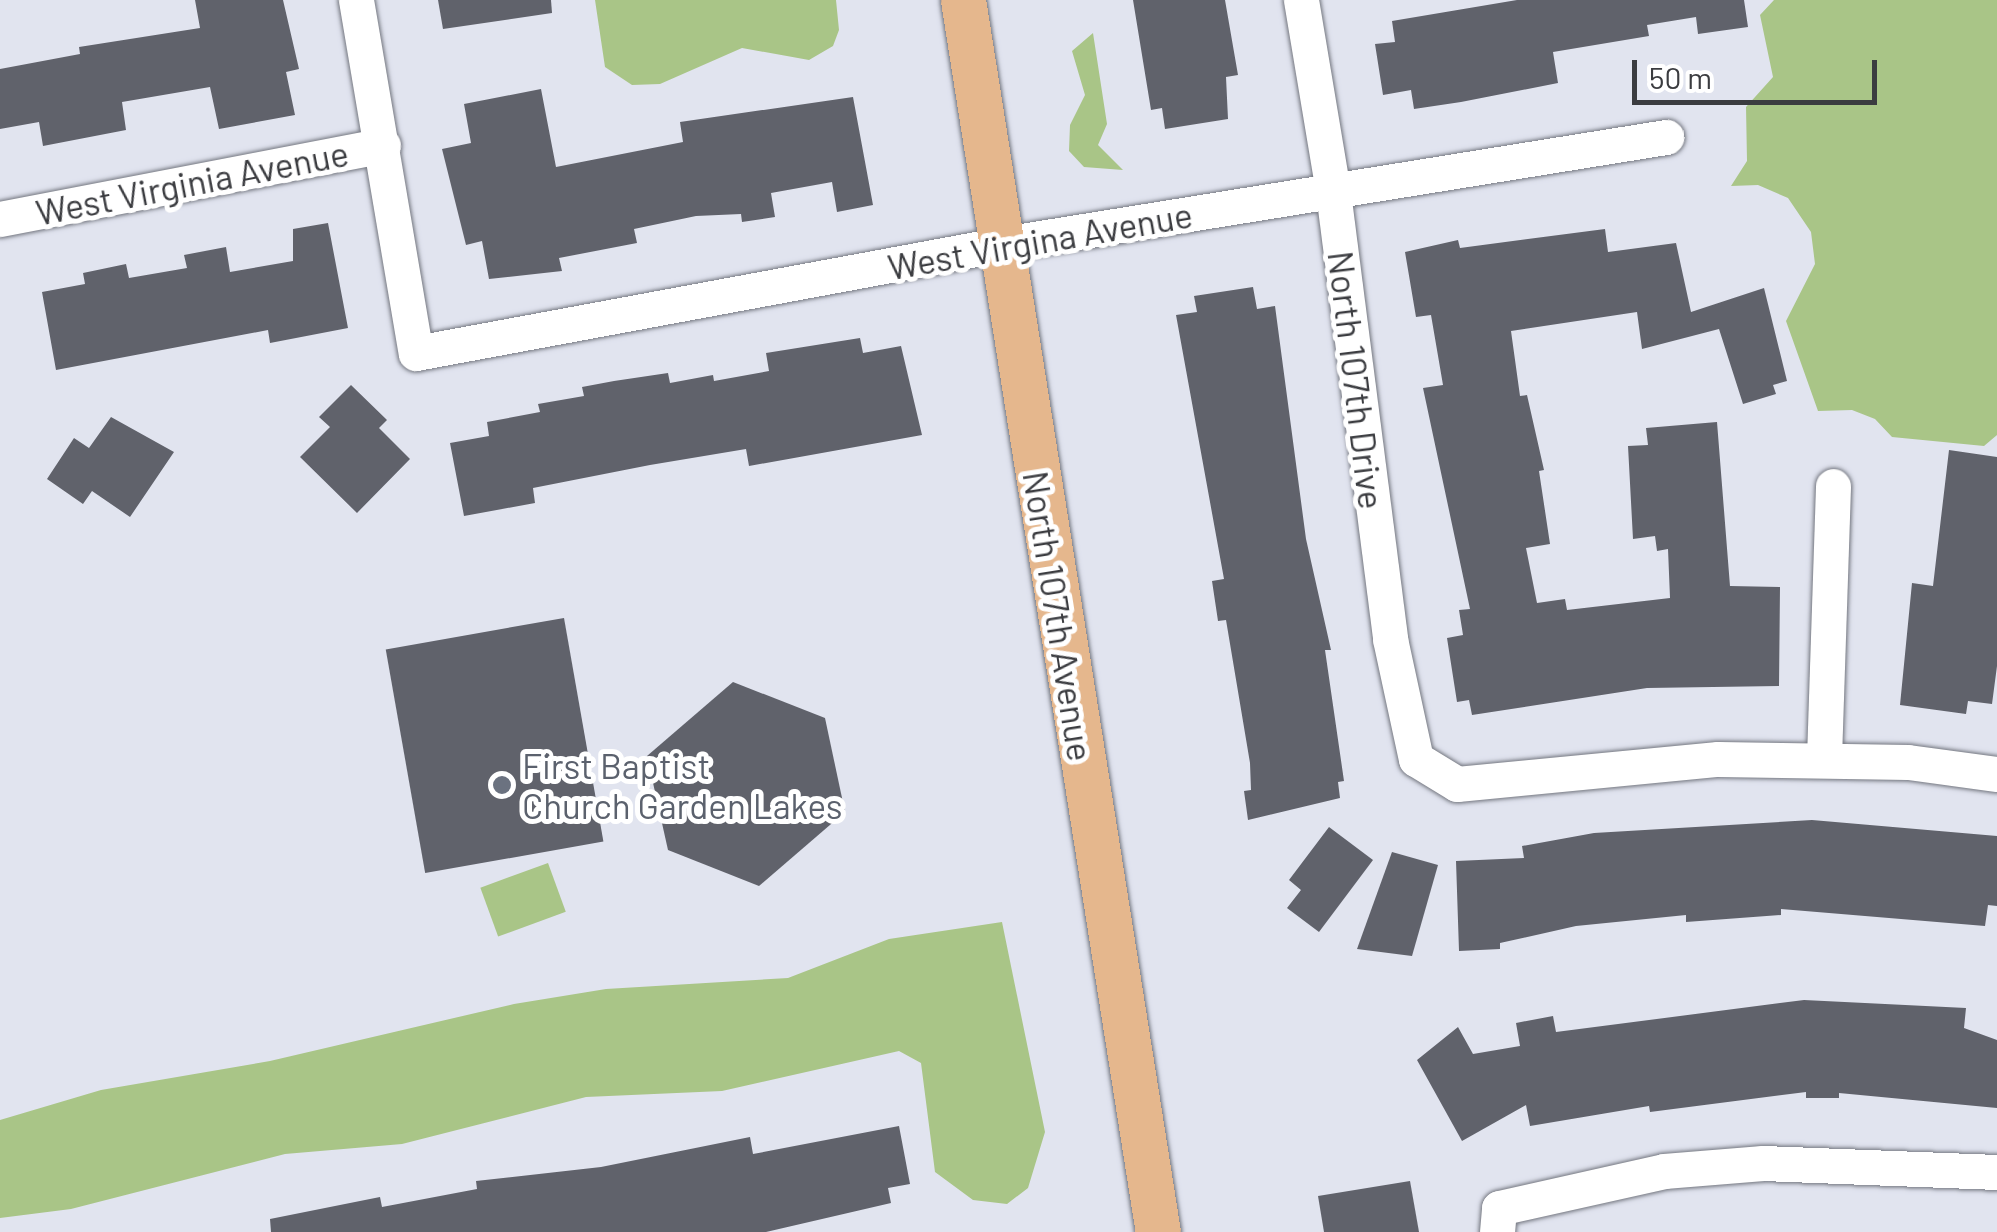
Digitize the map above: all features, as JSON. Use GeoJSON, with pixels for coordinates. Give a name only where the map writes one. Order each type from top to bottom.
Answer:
{"type":"FeatureCollection","features":[{"type":"Feature","properties":{"kind":"main road","name":"North 107th Avenue"},"geometry":{"type":"LineString","coordinates":[[964,0],[1158,1232]]}},
{"type":"Feature","properties":{"kind":"street"},"geometry":{"type":"LineString","coordinates":[[356,0],[383,145]]}},
{"type":"Feature","properties":{"kind":"street","name":"North 107th Drive"},"geometry":{"type":"LineString","coordinates":[[1300,0],[1333,192],[1390,639],[1416,759],[1457,784],[1647,763],[1824,758]]}},
{"type":"Feature","properties":{"kind":"street","name":"West Virgina Avenue"},"geometry":{"type":"LineString","coordinates":[[383,145],[416,353],[1003,244],[1666,136]]}},
{"type":"Feature","properties":{"kind":"street","name":"West Virginia Avenue"},"geometry":{"type":"LineString","coordinates":[[0,218],[383,145]]}},
{"type":"Feature","properties":{"kind":"street"},"geometry":{"type":"LineString","coordinates":[[1833,486],[1824,758],[1997,774]]}},
{"type":"Feature","properties":{"kind":"street"},"geometry":{"type":"LineString","coordinates":[[1498,1220],[1664,1171],[1763,1163],[1997,1172]]}},
{"type":"Feature","properties":{"kind":"green space"},"geometry":{"type":"Polygon","coordinates":[[[595,0],[836,0],[839,30],[833,46],[809,60],[742,48],[660,84],[632,85],[605,67],[595,0]]]}},
{"type":"Feature","properties":{"kind":"green space"},"geometry":{"type":"Polygon","coordinates":[[[1774,0],[1997,0],[1997,435],[1984,446],[1892,437],[1875,419],[1852,410],[1818,411],[1786,321],[1815,264],[1811,232],[1788,198],[1758,185],[1731,186],[1747,161],[1746,107],[1773,77],[1760,15],[1774,0]]]}},
{"type":"Feature","properties":{"kind":"green space"},"geometry":{"type":"Polygon","coordinates":[[[1093,33],[1107,124],[1098,145],[1123,170],[1084,167],[1069,151],[1070,125],[1085,95],[1072,51],[1093,33]]]}},
{"type":"Feature","properties":{"kind":"green space"},"geometry":{"type":"Polygon","coordinates":[[[548,863],[566,912],[498,936],[480,888],[548,863]]]}},
{"type":"Feature","properties":{"kind":"green space"},"geometry":{"type":"Polygon","coordinates":[[[1002,922],[1045,1132],[1028,1188],[1007,1204],[973,1200],[935,1172],[921,1063],[899,1051],[722,1091],[586,1097],[402,1144],[285,1154],[71,1209],[0,1218],[0,1120],[101,1090],[270,1061],[514,1004],[606,989],[788,978],[889,939],[1002,922]]]}},
{"type":"Feature","properties":{"kind":"building"},"geometry":{"type":"Polygon","coordinates":[[[195,0],[283,0],[299,69],[286,72],[295,115],[219,129],[210,87],[122,102],[126,130],[43,146],[39,122],[0,129],[0,69],[80,54],[79,47],[200,28],[195,0]]]}},
{"type":"Feature","properties":{"kind":"building"},"geometry":{"type":"Polygon","coordinates":[[[438,0],[551,0],[552,13],[443,29],[438,0]]]}},
{"type":"Feature","properties":{"kind":"building"},"geometry":{"type":"Polygon","coordinates":[[[1133,0],[1225,0],[1238,75],[1226,77],[1228,119],[1165,129],[1162,108],[1151,110],[1133,0]]]}},
{"type":"Feature","properties":{"kind":"building"},"geometry":{"type":"Polygon","coordinates":[[[1517,0],[1744,0],[1748,27],[1698,34],[1696,17],[1647,25],[1649,36],[1553,52],[1558,83],[1461,102],[1414,109],[1411,90],[1383,95],[1375,44],[1395,42],[1392,21],[1517,0]]]}},
{"type":"Feature","properties":{"kind":"building"},"geometry":{"type":"Polygon","coordinates":[[[541,89],[556,167],[683,142],[680,122],[853,97],[873,205],[837,212],[832,182],[771,193],[775,217],[742,222],[741,214],[696,216],[634,229],[637,243],[559,258],[562,271],[489,279],[482,241],[466,245],[442,149],[471,143],[464,104],[541,89]]]}},
{"type":"Feature","properties":{"kind":"building"},"geometry":{"type":"Polygon","coordinates":[[[328,223],[348,328],[270,343],[268,330],[56,370],[42,292],[85,284],[83,273],[126,264],[129,278],[187,268],[184,255],[226,247],[230,272],[293,261],[293,229],[328,223]]]}},
{"type":"Feature","properties":{"kind":"building"},"geometry":{"type":"Polygon","coordinates":[[[1605,229],[1608,252],[1676,243],[1691,312],[1764,288],[1787,381],[1773,385],[1776,394],[1743,404],[1719,329],[1642,349],[1637,312],[1511,331],[1520,396],[1527,395],[1544,470],[1539,471],[1550,544],[1526,548],[1537,603],[1565,599],[1567,610],[1670,598],[1668,549],[1657,551],[1655,536],[1633,539],[1628,446],[1648,445],[1646,428],[1717,422],[1730,586],[1780,587],[1779,686],[1647,688],[1472,715],[1469,700],[1457,702],[1447,638],[1463,635],[1459,610],[1470,609],[1423,388],[1443,385],[1431,315],[1416,317],[1405,252],[1458,240],[1460,248],[1605,229]]]}},
{"type":"Feature","properties":{"kind":"building"},"geometry":{"type":"Polygon","coordinates":[[[1253,287],[1257,309],[1275,306],[1306,539],[1331,650],[1325,650],[1344,781],[1338,782],[1340,798],[1248,820],[1244,791],[1251,790],[1250,763],[1226,620],[1218,621],[1212,581],[1224,579],[1176,315],[1197,312],[1194,296],[1253,287]]]}},
{"type":"Feature","properties":{"kind":"building"},"geometry":{"type":"Polygon","coordinates":[[[860,338],[863,353],[901,346],[922,435],[749,466],[746,449],[650,465],[533,488],[535,503],[464,516],[450,443],[489,436],[487,422],[540,412],[538,404],[584,396],[582,387],[668,373],[670,383],[713,375],[714,381],[769,371],[766,353],[860,338]]]}},
{"type":"Feature","properties":{"kind":"building"},"geometry":{"type":"Polygon","coordinates":[[[351,385],[387,420],[379,428],[410,459],[357,513],[300,457],[330,427],[319,417],[351,385]]]}},
{"type":"Feature","properties":{"kind":"building"},"geometry":{"type":"Polygon","coordinates":[[[111,417],[174,452],[130,517],[92,491],[83,504],[47,479],[74,438],[89,448],[111,417]]]}},
{"type":"Feature","properties":{"kind":"building"},"geometry":{"type":"Polygon","coordinates":[[[1949,450],[1997,457],[1997,666],[1992,704],[1968,701],[1966,714],[1900,705],[1912,583],[1933,586],[1949,450]]]}},
{"type":"Feature","properties":{"kind":"building","name":"First Baptist Church Garden Lakes"},"geometry":{"type":"Polygon","coordinates":[[[564,618],[603,842],[425,873],[386,649],[564,618]]]}},
{"type":"Feature","properties":{"kind":"building"},"geometry":{"type":"Polygon","coordinates":[[[733,682],[825,718],[845,812],[759,886],[668,850],[647,756],[733,682]]]}},
{"type":"Feature","properties":{"kind":"building"},"geometry":{"type":"Polygon","coordinates":[[[1812,820],[1997,836],[1997,906],[1988,905],[1985,926],[1781,909],[1781,915],[1686,922],[1686,915],[1576,926],[1500,943],[1500,949],[1459,951],[1456,861],[1524,858],[1522,846],[1594,833],[1812,820]]]}},
{"type":"Feature","properties":{"kind":"building"},"geometry":{"type":"Polygon","coordinates":[[[1329,827],[1373,860],[1319,932],[1287,908],[1301,890],[1289,880],[1329,827]]]}},
{"type":"Feature","properties":{"kind":"building"},"geometry":{"type":"Polygon","coordinates":[[[1392,852],[1438,865],[1412,956],[1357,949],[1392,852]]]}},
{"type":"Feature","properties":{"kind":"building"},"geometry":{"type":"Polygon","coordinates":[[[1804,1000],[1966,1008],[1964,1028],[1997,1040],[1997,1108],[1839,1093],[1839,1098],[1806,1098],[1806,1092],[1650,1112],[1649,1106],[1530,1126],[1526,1105],[1462,1141],[1417,1060],[1458,1027],[1473,1054],[1520,1046],[1516,1023],[1553,1016],[1556,1032],[1804,1000]]]}},
{"type":"Feature","properties":{"kind":"building"},"geometry":{"type":"Polygon","coordinates":[[[899,1126],[910,1184],[888,1188],[891,1203],[766,1232],[271,1232],[270,1219],[380,1197],[382,1207],[477,1189],[476,1181],[601,1167],[750,1137],[753,1154],[899,1126]]]}},
{"type":"Feature","properties":{"kind":"building"},"geometry":{"type":"Polygon","coordinates":[[[1410,1181],[1419,1232],[1324,1232],[1318,1196],[1410,1181]]]}},
{"type":"Feature","properties":{"kind":"place","name":"First Baptist Church Garden Lakes"},"geometry":{"type":"Point","coordinates":[502,785]}}]}
